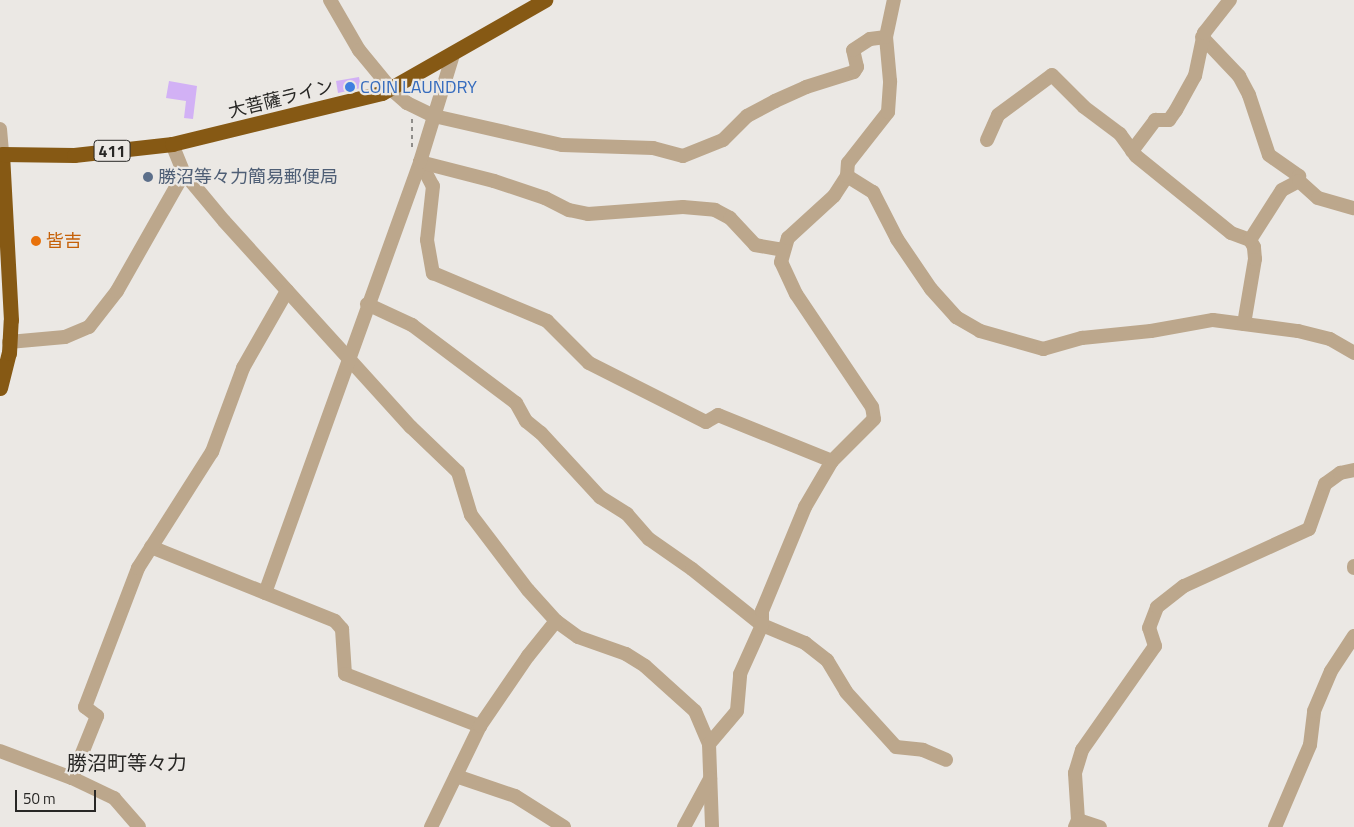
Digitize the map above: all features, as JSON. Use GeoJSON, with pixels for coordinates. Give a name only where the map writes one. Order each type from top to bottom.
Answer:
{"type":"FeatureCollection","features":[{"type":"Feature","properties":{"kind":"highway","name":"大菩薩ライン"},"geometry":{"type":"LineString","coordinates":[[2,154],[74,155],[172,144],[392,90],[545,0]]}},
{"type":"Feature","properties":{"kind":"highway"},"geometry":{"type":"LineString","coordinates":[[0,388],[10,342],[2,154]]}},
{"type":"Feature","properties":{"kind":"street"},"geometry":{"type":"LineString","coordinates":[[330,0],[359,50],[392,90],[412,106],[434,116],[562,145],[653,148],[683,156],[691,155],[723,140],[747,116],[806,87],[854,72],[857,67],[853,50],[870,39],[886,37]]}},
{"type":"Feature","properties":{"kind":"street"},"geometry":{"type":"LineString","coordinates":[[709,744],[736,711],[740,674],[762,626],[762,611],[805,507],[832,461],[874,419],[872,407],[796,294],[782,262],[782,250],[788,238],[834,196],[847,176],[848,162],[888,112],[890,81],[886,37],[894,0]]}},
{"type":"Feature","properties":{"kind":"street"},"geometry":{"type":"LineString","coordinates":[[1132,151],[1155,120],[1169,120],[1176,110],[1196,76],[1202,37],[1230,0]]}},
{"type":"Feature","properties":{"kind":"street"},"geometry":{"type":"LineString","coordinates":[[1202,37],[1239,76],[1246,89],[1269,155],[1298,176],[1300,181],[1318,198],[1354,208]]}},
{"type":"Feature","properties":{"kind":"street"},"geometry":{"type":"LineString","coordinates":[[265,593],[367,304],[420,162],[453,55]]}},
{"type":"Feature","properties":{"kind":"street"},"geometry":{"type":"LineString","coordinates":[[987,140],[998,115],[1052,75],[1084,107],[1120,134],[1132,151],[1230,233],[1250,240],[1254,247],[1255,259],[1244,324]]}},
{"type":"Feature","properties":{"kind":"street"},"geometry":{"type":"LineString","coordinates":[[0,129],[2,154]]}},
{"type":"Feature","properties":{"kind":"street"},"geometry":{"type":"LineString","coordinates":[[172,144],[184,173],[348,360],[458,472],[470,515],[556,621],[578,637],[626,654],[645,666],[694,711],[709,744],[712,827]]}},
{"type":"Feature","properties":{"kind":"street"},"geometry":{"type":"LineString","coordinates":[[420,162],[494,181],[545,198],[569,210],[588,214],[682,207],[715,210],[730,218],[756,245],[782,250]]}},
{"type":"Feature","properties":{"kind":"street"},"geometry":{"type":"LineString","coordinates":[[420,162],[433,186],[427,240],[432,273],[547,321],[589,363],[706,422],[718,415],[832,461]]}},
{"type":"Feature","properties":{"kind":"street"},"geometry":{"type":"LineString","coordinates":[[10,342],[65,338],[89,327],[117,291],[184,173]]}},
{"type":"Feature","properties":{"kind":"street"},"geometry":{"type":"LineString","coordinates":[[847,176],[873,192],[897,239],[931,289],[956,316],[980,331],[1043,349],[1082,338],[1151,331],[1186,323],[1213,320],[1330,339],[1354,353]]}},
{"type":"Feature","properties":{"kind":"street"},"geometry":{"type":"LineString","coordinates":[[1250,240],[1282,190],[1300,181]]}},
{"type":"Feature","properties":{"kind":"street"},"geometry":{"type":"LineString","coordinates":[[72,778],[98,716],[86,707],[138,568],[212,452],[243,368],[287,291]]}},
{"type":"Feature","properties":{"kind":"street"},"geometry":{"type":"LineString","coordinates":[[367,304],[412,325],[516,403],[526,421],[541,433],[600,497],[627,514],[649,539],[692,569],[762,626],[805,643],[827,660],[846,692],[896,747],[923,750],[946,760]]}},
{"type":"Feature","properties":{"kind":"street"},"geometry":{"type":"LineString","coordinates":[[1100,827],[1076,823],[1075,773],[1082,750],[1155,646],[1149,628],[1157,607],[1184,586],[1309,529],[1325,484],[1340,473],[1354,470]]}},
{"type":"Feature","properties":{"kind":"street"},"geometry":{"type":"LineString","coordinates":[[151,547],[335,620],[342,629],[345,674],[480,726]]}},
{"type":"Feature","properties":{"kind":"street"},"geometry":{"type":"LineString","coordinates":[[432,827],[480,726],[528,656],[556,621]]}},
{"type":"Feature","properties":{"kind":"street"},"geometry":{"type":"LineString","coordinates":[[1276,827],[1310,745],[1317,703],[1331,671],[1354,636]]}},
{"type":"Feature","properties":{"kind":"street"},"geometry":{"type":"LineString","coordinates":[[0,751],[72,778],[114,798],[139,827]]}},
{"type":"Feature","properties":{"kind":"street"},"geometry":{"type":"LineString","coordinates":[[456,776],[515,796],[564,827]]}},
{"type":"Feature","properties":{"kind":"street"},"geometry":{"type":"LineString","coordinates":[[684,827],[710,779]]}},
{"type":"Feature","properties":{"kind":"path"},"geometry":{"type":"LineString","coordinates":[[412,106],[411,144],[420,162]]}},
{"type":"Feature","properties":{"kind":"building"},"geometry":{"type":"Polygon","coordinates":[[[359,77],[361,88],[338,93],[336,81],[359,77]]]}},
{"type":"Feature","properties":{"kind":"building"},"geometry":{"type":"Polygon","coordinates":[[[169,81],[197,86],[193,119],[184,118],[186,101],[166,98],[169,81]]]}},
{"type":"Feature","properties":{"kind":"place","name":"COIN LAUNDRY"},"geometry":{"type":"Point","coordinates":[350,87]}},
{"type":"Feature","properties":{"kind":"place","name":"勝沼等々力簡易郵便局"},"geometry":{"type":"Point","coordinates":[148,177]}},
{"type":"Feature","properties":{"kind":"place","name":"皆吉"},"geometry":{"type":"Point","coordinates":[36,241]}},
{"type":"Feature","properties":{"kind":"district","name":"勝沼町等々力"},"geometry":{"type":"Point","coordinates":[127,762]}}]}
